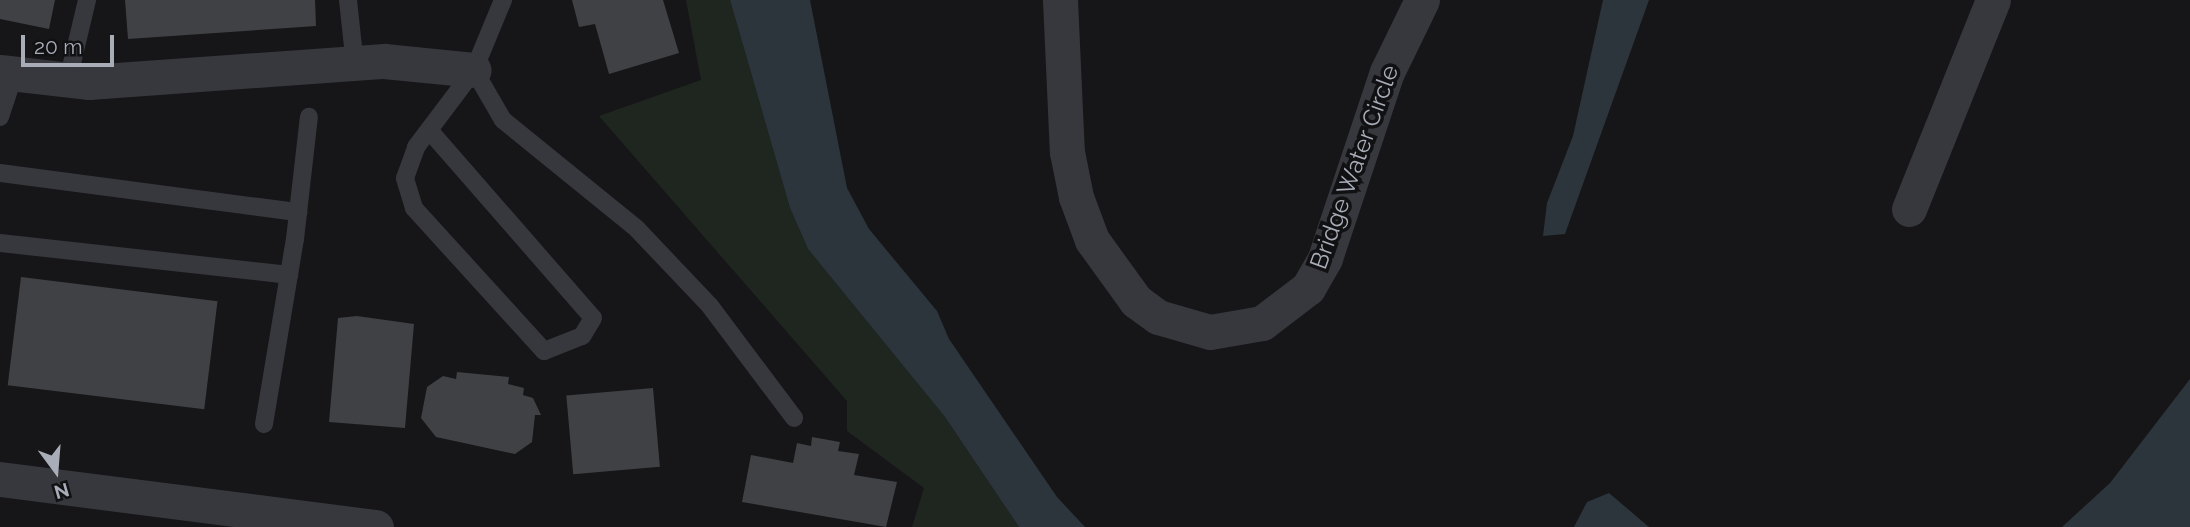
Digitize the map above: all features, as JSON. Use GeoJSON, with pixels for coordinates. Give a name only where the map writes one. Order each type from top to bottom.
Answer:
{"type":"FeatureCollection","features":[{"type":"Feature","properties":{"kind":"street","name":"Bridge Water Circle"},"geometry":{"type":"LineString","coordinates":[[1060,0],[1067,152],[1092,240],[1136,301],[1158,317],[1210,332],[1262,323],[1308,288],[1325,258],[1387,72],[1422,0]]}},
{"type":"Feature","properties":{"kind":"street"},"geometry":{"type":"LineString","coordinates":[[1909,209],[1993,0]]}},
{"type":"Feature","properties":{"kind":"street"},"geometry":{"type":"LineString","coordinates":[[7,74],[68,80],[355,65],[384,61],[474,70]]}},
{"type":"Feature","properties":{"kind":"street"},"geometry":{"type":"LineString","coordinates":[[0,479],[376,527]]}},
{"type":"Feature","properties":{"kind":"lane"},"geometry":{"type":"LineString","coordinates":[[68,80],[87,0]]}},
{"type":"Feature","properties":{"kind":"lane"},"geometry":{"type":"LineString","coordinates":[[348,0],[355,65]]}},
{"type":"Feature","properties":{"kind":"lane"},"geometry":{"type":"LineString","coordinates":[[429,130],[593,318],[582,337],[544,351],[414,208],[405,178],[416,147],[474,70],[503,0]]}},
{"type":"Feature","properties":{"kind":"lane"},"geometry":{"type":"LineString","coordinates":[[474,70],[503,120],[637,229],[710,306],[794,418]]}},
{"type":"Feature","properties":{"kind":"lane"},"geometry":{"type":"LineString","coordinates":[[0,117],[7,74]]}},
{"type":"Feature","properties":{"kind":"lane"},"geometry":{"type":"LineString","coordinates":[[264,424],[289,275],[309,117]]}},
{"type":"Feature","properties":{"kind":"lane"},"geometry":{"type":"LineString","coordinates":[[0,173],[298,212]]}},
{"type":"Feature","properties":{"kind":"lane"},"geometry":{"type":"LineString","coordinates":[[0,243],[289,275]]}},
{"type":"Feature","properties":{"kind":"shaded area"},"geometry":{"type":"Polygon","coordinates":[[[686,0],[730,0],[790,208],[808,249],[945,417],[1019,527],[912,527],[924,488],[847,431],[847,401],[599,116],[701,80],[686,0]]]}},
{"type":"Feature","properties":{"kind":"shaded area"},"geometry":{"type":"Polygon","coordinates":[[[730,0],[810,0],[847,188],[869,229],[937,311],[949,339],[1057,497],[1085,527],[1019,527],[945,417],[808,249],[790,208],[730,0]]]}},
{"type":"Feature","properties":{"kind":"shaded area"},"geometry":{"type":"Polygon","coordinates":[[[1603,0],[1649,0],[1565,234],[1543,236],[1547,203],[1573,136],[1603,0]]]}},
{"type":"Feature","properties":{"kind":"shaded area"},"geometry":{"type":"Polygon","coordinates":[[[2190,379],[2190,527],[2062,527],[2110,483],[2190,379]]]}},
{"type":"Feature","properties":{"kind":"shaded area"},"geometry":{"type":"Polygon","coordinates":[[[1609,493],[1649,527],[1574,527],[1587,502],[1609,493]]]}},
{"type":"Feature","properties":{"kind":"building"},"geometry":{"type":"Polygon","coordinates":[[[0,0],[55,0],[49,29],[0,19],[0,0]]]}},
{"type":"Feature","properties":{"kind":"building"},"geometry":{"type":"Polygon","coordinates":[[[125,0],[315,0],[316,26],[128,39],[125,0]]]}},
{"type":"Feature","properties":{"kind":"building"},"geometry":{"type":"Polygon","coordinates":[[[572,0],[663,0],[679,53],[609,74],[595,24],[579,27],[572,0]]]}},
{"type":"Feature","properties":{"kind":"building"},"geometry":{"type":"Polygon","coordinates":[[[21,277],[218,301],[204,409],[8,385],[21,277]]]}},
{"type":"Feature","properties":{"kind":"building"},"geometry":{"type":"Polygon","coordinates":[[[357,316],[414,324],[405,428],[329,422],[338,318],[357,316]]]}},
{"type":"Feature","properties":{"kind":"building"},"geometry":{"type":"Polygon","coordinates":[[[457,372],[509,377],[508,384],[524,388],[523,395],[533,398],[541,415],[535,415],[532,442],[515,454],[436,437],[421,418],[427,387],[443,376],[456,379],[457,372]]]}},
{"type":"Feature","properties":{"kind":"building"},"geometry":{"type":"Polygon","coordinates":[[[653,388],[660,467],[573,474],[566,396],[653,388]]]}},
{"type":"Feature","properties":{"kind":"building"},"geometry":{"type":"Polygon","coordinates":[[[812,437],[840,442],[838,451],[859,454],[854,475],[897,482],[886,527],[742,502],[751,455],[793,463],[797,443],[811,446],[812,437]]]}}]}
